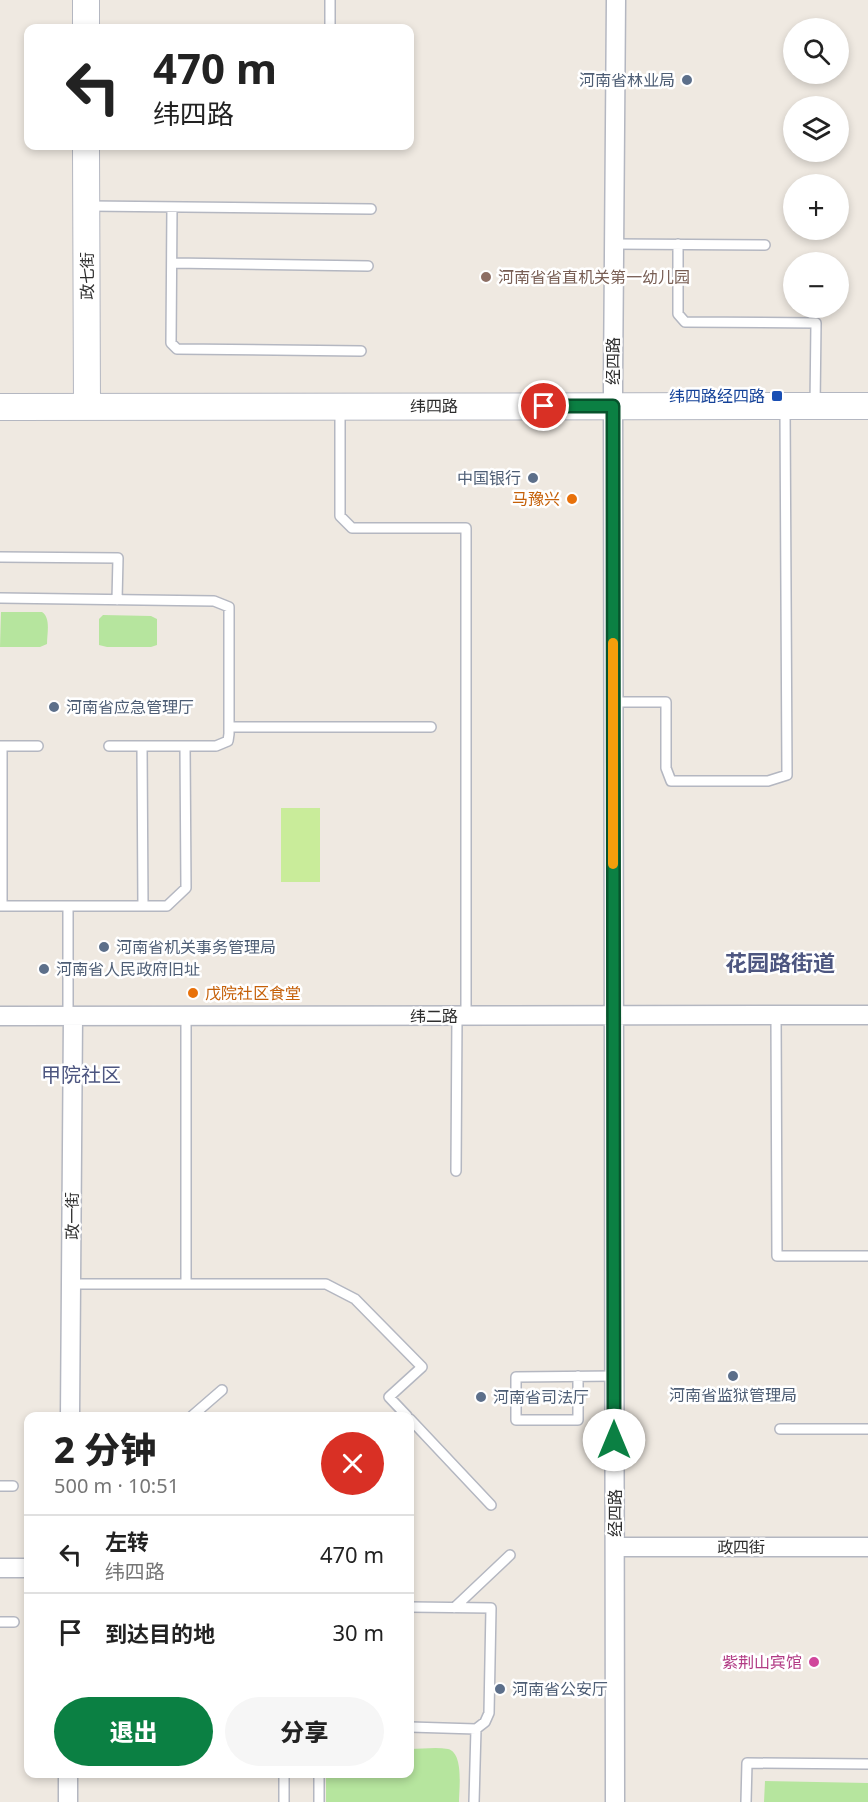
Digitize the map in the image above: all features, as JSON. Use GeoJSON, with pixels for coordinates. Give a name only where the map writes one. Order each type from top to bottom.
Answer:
{"type":"FeatureCollection","features":[{"type":"Feature","properties":{"kind":"street"},"geometry":{"type":"LineString","coordinates":[[86,0],[86,24]]}},
{"type":"Feature","properties":{"kind":"street","name":"经四路"},"geometry":{"type":"LineString","coordinates":[[615,1802],[613,406],[616,0]]}},
{"type":"Feature","properties":{"kind":"street","name":"政七街"},"geometry":{"type":"LineString","coordinates":[[86,150],[87,407]]}},
{"type":"Feature","properties":{"kind":"street","name":"纬四路"},"geometry":{"type":"LineString","coordinates":[[0,407],[868,406]]}},
{"type":"Feature","properties":{"kind":"street","name":"纬二路"},"geometry":{"type":"LineString","coordinates":[[0,1016],[868,1016]]}},
{"type":"Feature","properties":{"kind":"street","name":"政一街"},"geometry":{"type":"LineString","coordinates":[[70,1016],[70,1412]]}},
{"type":"Feature","properties":{"kind":"street","name":"政四街"},"geometry":{"type":"LineString","coordinates":[[615,1547],[868,1548]]}},
{"type":"Feature","properties":{"kind":"street"},"geometry":{"type":"LineString","coordinates":[[0,1568],[24,1568]]}},
{"type":"Feature","properties":{"kind":"street"},"geometry":{"type":"LineString","coordinates":[[68,1778],[68,1802]]}},
{"type":"Feature","properties":{"kind":"lane"},"geometry":{"type":"LineString","coordinates":[[330,0],[330,24]]}},
{"type":"Feature","properties":{"kind":"lane"},"geometry":{"type":"LineString","coordinates":[[86,206],[371,209]]}},
{"type":"Feature","properties":{"kind":"lane"},"geometry":{"type":"LineString","coordinates":[[172,207],[171,343],[177,349],[361,351]]}},
{"type":"Feature","properties":{"kind":"lane"},"geometry":{"type":"LineString","coordinates":[[614,244],[765,245]]}},
{"type":"Feature","properties":{"kind":"lane"},"geometry":{"type":"LineString","coordinates":[[678,244],[678,315],[685,322],[816,323],[815,406]]}},
{"type":"Feature","properties":{"kind":"lane"},"geometry":{"type":"LineString","coordinates":[[172,263],[368,266]]}},
{"type":"Feature","properties":{"kind":"lane"},"geometry":{"type":"LineString","coordinates":[[340,406],[340,516],[352,528],[466,528],[462,1016],[456,1171]]}},
{"type":"Feature","properties":{"kind":"lane"},"geometry":{"type":"LineString","coordinates":[[613,702],[666,702],[666,768],[671,781],[768,781],[787,775],[785,406]]}},
{"type":"Feature","properties":{"kind":"lane"},"geometry":{"type":"LineString","coordinates":[[0,557],[118,558],[117,600]]}},
{"type":"Feature","properties":{"kind":"lane"},"geometry":{"type":"LineString","coordinates":[[0,598],[214,601],[229,607],[228,741],[216,746],[110,746]]}},
{"type":"Feature","properties":{"kind":"lane"},"geometry":{"type":"LineString","coordinates":[[229,727],[431,727]]}},
{"type":"Feature","properties":{"kind":"lane"},"geometry":{"type":"LineString","coordinates":[[38,746],[1,746],[1,906],[167,906],[186,888],[185,746]]}},
{"type":"Feature","properties":{"kind":"lane"},"geometry":{"type":"LineString","coordinates":[[142,746],[143,906]]}},
{"type":"Feature","properties":{"kind":"lane"},"geometry":{"type":"LineString","coordinates":[[68,906],[70,1016]]}},
{"type":"Feature","properties":{"kind":"lane"},"geometry":{"type":"LineString","coordinates":[[186,1016],[186,1284]]}},
{"type":"Feature","properties":{"kind":"lane"},"geometry":{"type":"LineString","coordinates":[[777,1016],[777,1256],[868,1256]]}},
{"type":"Feature","properties":{"kind":"lane"},"geometry":{"type":"LineString","coordinates":[[71,1284],[326,1284],[355,1299],[422,1367],[389,1397],[402,1412]]}},
{"type":"Feature","properties":{"kind":"lane"},"geometry":{"type":"LineString","coordinates":[[578,1377],[578,1420],[516,1420],[516,1377],[578,1377],[614,1377]]}},
{"type":"Feature","properties":{"kind":"lane"},"geometry":{"type":"LineString","coordinates":[[197,1412],[222,1390]]}},
{"type":"Feature","properties":{"kind":"lane"},"geometry":{"type":"LineString","coordinates":[[414,1425],[491,1505]]}},
{"type":"Feature","properties":{"kind":"lane"},"geometry":{"type":"LineString","coordinates":[[780,1429],[868,1429]]}},
{"type":"Feature","properties":{"kind":"lane"},"geometry":{"type":"LineString","coordinates":[[0,1486],[13,1486]]}},
{"type":"Feature","properties":{"kind":"lane"},"geometry":{"type":"LineString","coordinates":[[454,1608],[510,1555]]}},
{"type":"Feature","properties":{"kind":"lane"},"geometry":{"type":"LineString","coordinates":[[414,1607],[491,1608],[489,1713],[485,1722],[476,1729],[414,1727]]}},
{"type":"Feature","properties":{"kind":"lane"},"geometry":{"type":"LineString","coordinates":[[0,1622],[14,1622]]}},
{"type":"Feature","properties":{"kind":"lane"},"geometry":{"type":"LineString","coordinates":[[474,1802],[476,1729]]}},
{"type":"Feature","properties":{"kind":"lane"},"geometry":{"type":"LineString","coordinates":[[746,1802],[747,1763],[868,1764]]}},
{"type":"Feature","properties":{"kind":"lane"},"geometry":{"type":"LineString","coordinates":[[284,1778],[284,1802]]}},
{"type":"Feature","properties":{"kind":"lane"},"geometry":{"type":"LineString","coordinates":[[319,1802],[320,1778]]}},
{"type":"Feature","properties":{"kind":"green space"},"geometry":{"type":"Polygon","coordinates":[[[1,612],[42,612],[48,622],[47,644],[40,647],[0,647],[1,612]]]}},
{"type":"Feature","properties":{"kind":"green space"},"geometry":{"type":"Polygon","coordinates":[[[103,615],[151,616],[157,619],[157,645],[107,647],[99,645],[99,619],[103,615]]]}},
{"type":"Feature","properties":{"kind":"green space"},"geometry":{"type":"Polygon","coordinates":[[[281,808],[320,808],[320,882],[281,882],[281,808]]]}},
{"type":"Feature","properties":{"kind":"green space"},"geometry":{"type":"Polygon","coordinates":[[[414,1749],[448,1749],[453,1752],[459,1764],[459,1802],[326,1802],[326,1778],[414,1778],[414,1749]]]}},
{"type":"Feature","properties":{"kind":"green space"},"geometry":{"type":"Polygon","coordinates":[[[765,1781],[868,1783],[868,1802],[764,1802],[765,1781]]]}},
{"type":"Feature","properties":{"kind":"slow traffic"},"geometry":{"type":"LineString","coordinates":[[613,643],[613,864]]}},
{"type":"Feature","properties":{"kind":"place","name":"河南省林业局"},"geometry":{"type":"Point","coordinates":[687,80]}},
{"type":"Feature","properties":{"kind":"place","name":"河南省省直机关第一幼儿园"},"geometry":{"type":"Point","coordinates":[486,277]}},
{"type":"Feature","properties":{"kind":"place","name":"纬四路经四路"},"geometry":{"type":"Point","coordinates":[777,396]}},
{"type":"Feature","properties":{"kind":"place","name":"中国银行"},"geometry":{"type":"Point","coordinates":[533,478]}},
{"type":"Feature","properties":{"kind":"place","name":"马豫兴"},"geometry":{"type":"Point","coordinates":[572,499]}},
{"type":"Feature","properties":{"kind":"place","name":"河南省应急管理厅"},"geometry":{"type":"Point","coordinates":[54,707]}},
{"type":"Feature","properties":{"kind":"place","name":"河南省机关事务管理局"},"geometry":{"type":"Point","coordinates":[104,947]}},
{"type":"Feature","properties":{"kind":"place","name":"河南省人民政府旧址"},"geometry":{"type":"Point","coordinates":[44,969]}},
{"type":"Feature","properties":{"kind":"place","name":"戊院社区食堂"},"geometry":{"type":"Point","coordinates":[193,993]}},
{"type":"Feature","properties":{"kind":"place","name":"河南省监狱管理局"},"geometry":{"type":"Point","coordinates":[733,1376]}},
{"type":"Feature","properties":{"kind":"place","name":"河南省司法厅"},"geometry":{"type":"Point","coordinates":[481,1397]}},
{"type":"Feature","properties":{"kind":"place","name":"紫荆山宾馆"},"geometry":{"type":"Point","coordinates":[814,1662]}},
{"type":"Feature","properties":{"kind":"place","name":"河南省公安厅"},"geometry":{"type":"Point","coordinates":[500,1689]}},
{"type":"Feature","properties":{"kind":"district","name":"花园路街道"},"geometry":{"type":"Point","coordinates":[780,962]}},
{"type":"Feature","properties":{"kind":"district","name":"甲院社区"},"geometry":{"type":"Point","coordinates":[81,1074]}},
{"type":"Feature","properties":{"kind":"route"},"geometry":{"type":"LineString","coordinates":[[544,406],[613,406],[614,1440]]}}]}
